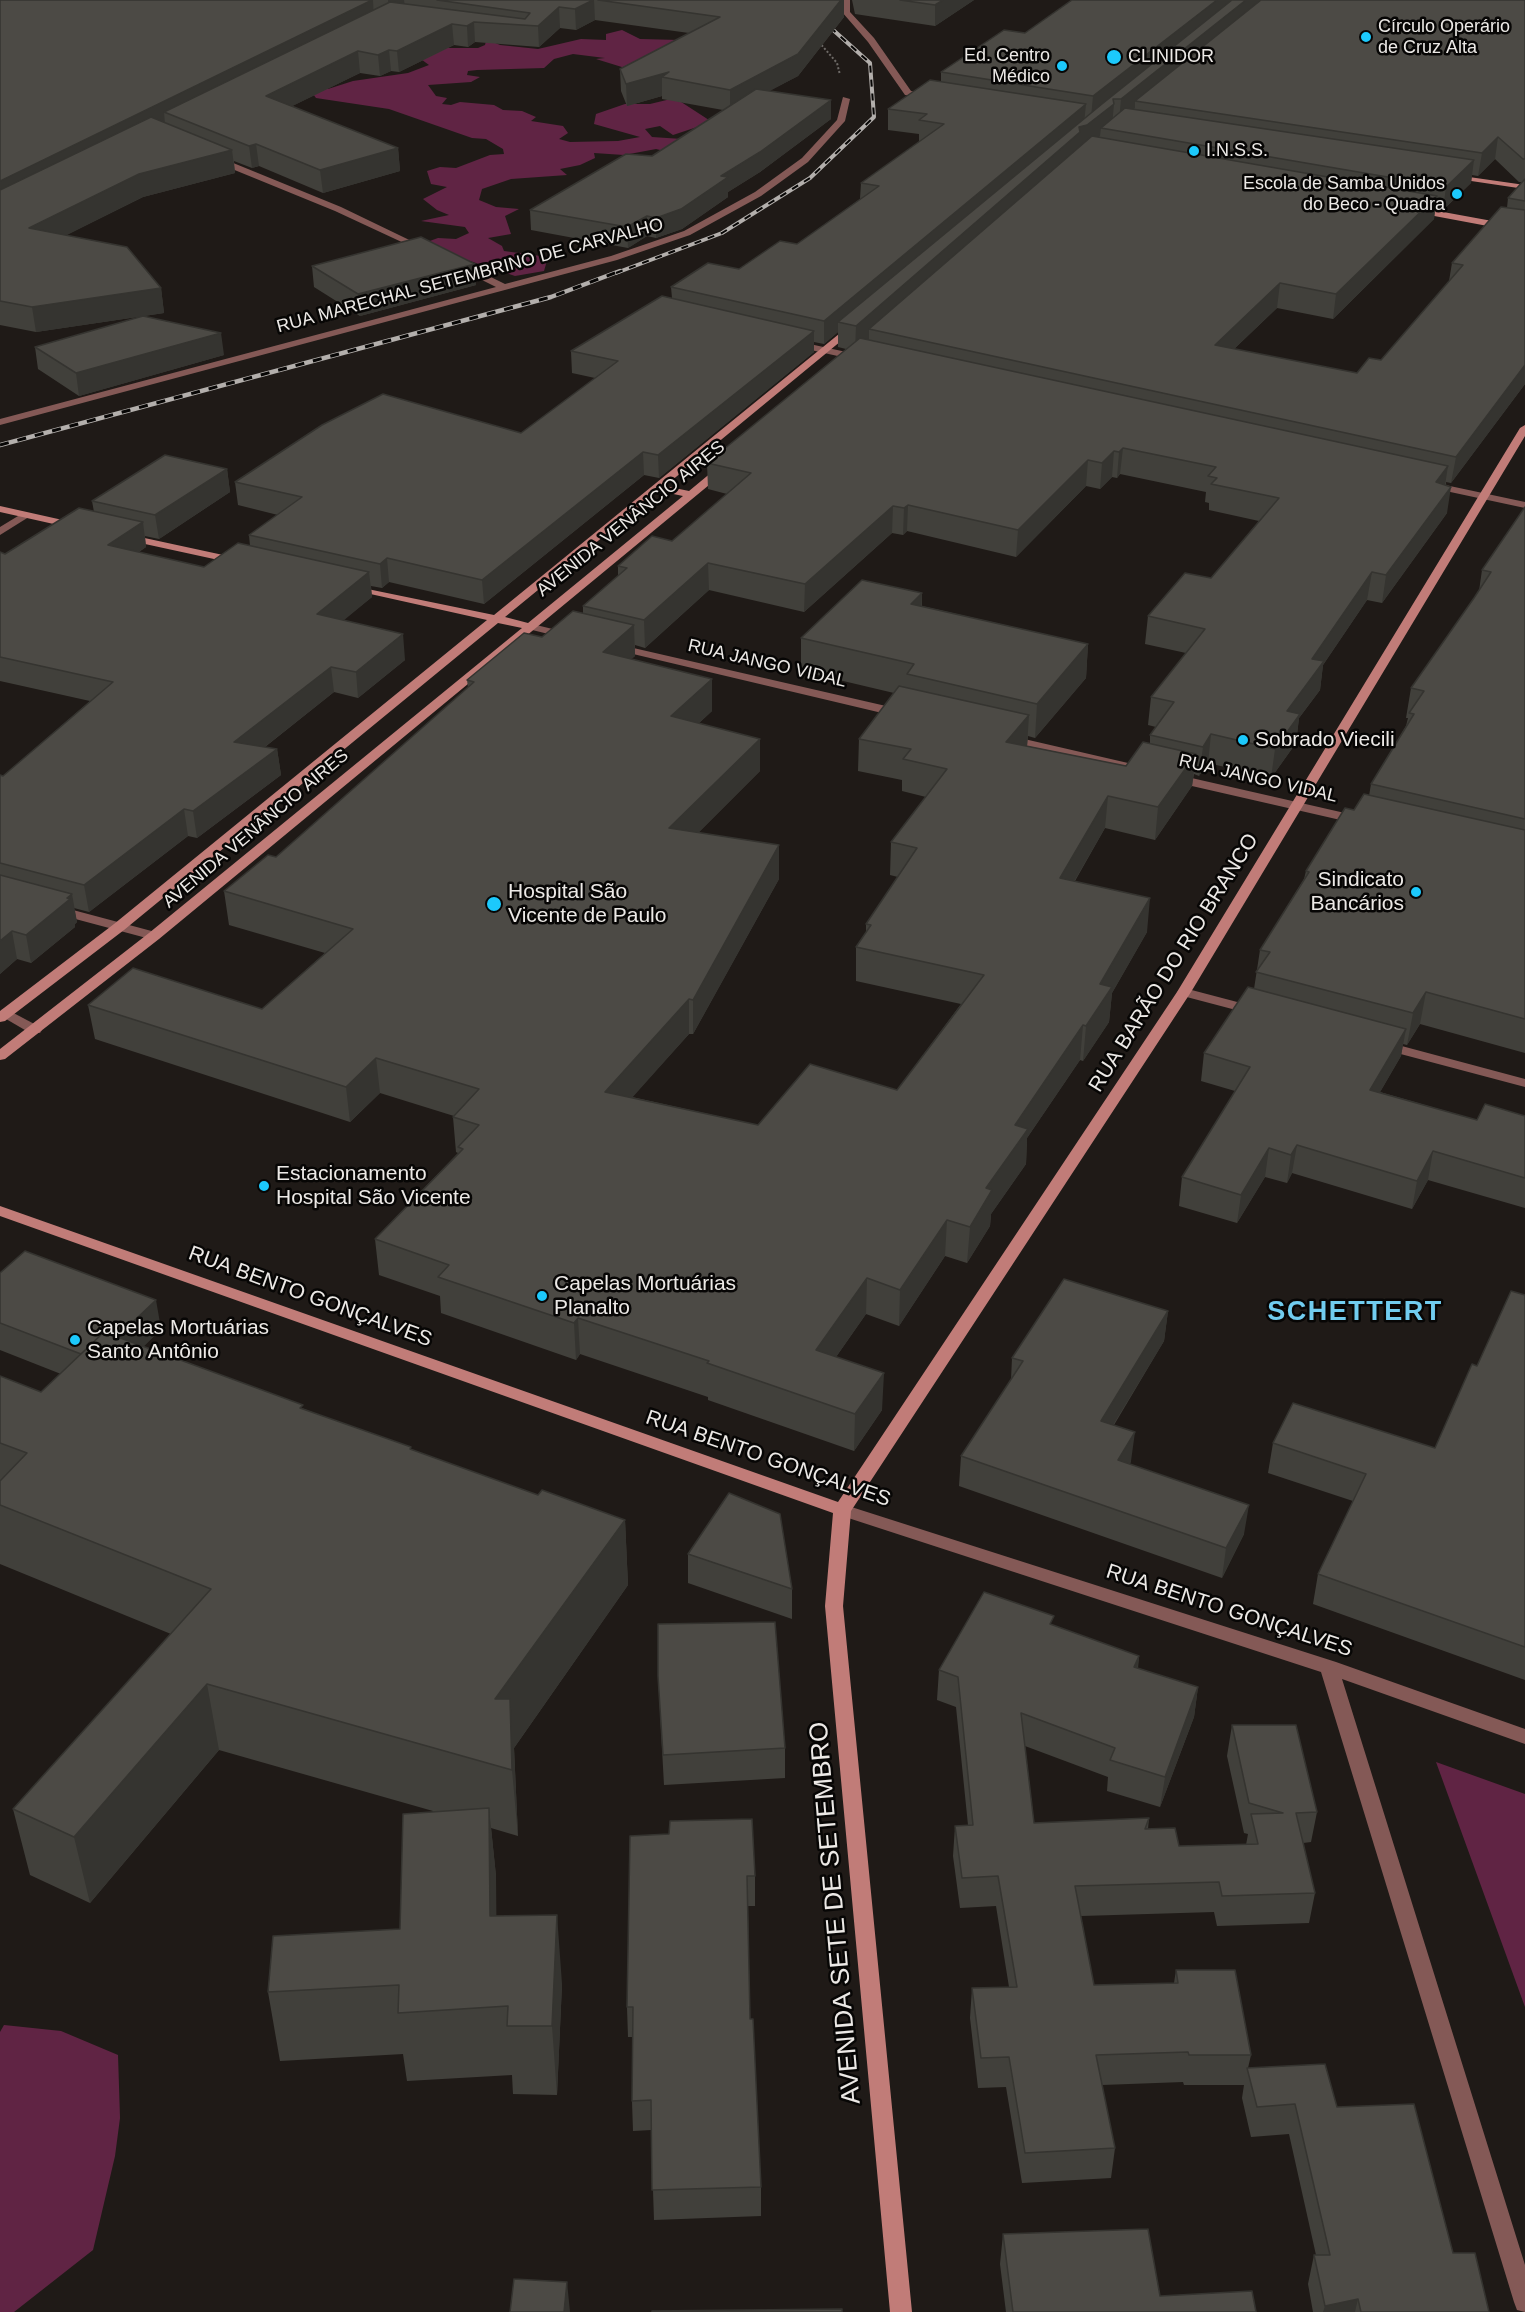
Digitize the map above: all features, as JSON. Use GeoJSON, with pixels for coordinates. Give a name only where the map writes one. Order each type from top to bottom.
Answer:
{"type":"FeatureCollection","features":[{"type":"Feature","properties":{"kind":"street"},"geometry":{"type":"LineString","coordinates":[[846,0],[846,12],[871,39],[908,93],[943,99]]}},
{"type":"Feature","properties":{"kind":"street","name":"RUA MARECHAL SETEMBRINO DE CARVALHO"},"geometry":{"type":"LineString","coordinates":[[0,422],[502,286],[614,258],[687,233],[758,194],[805,160],[841,121],[846,99]]}},
{"type":"Feature","properties":{"kind":"street"},"geometry":{"type":"LineString","coordinates":[[208,156],[338,209],[430,252]]}},
{"type":"Feature","properties":{"kind":"street"},"geometry":{"type":"LineString","coordinates":[[1442,174],[1525,187]]}},
{"type":"Feature","properties":{"kind":"street"},"geometry":{"type":"LineString","coordinates":[[1407,209],[1525,230]]}},
{"type":"Feature","properties":{"kind":"street"},"geometry":{"type":"LineString","coordinates":[[451,262],[502,286]]}},
{"type":"Feature","properties":{"kind":"street","name":"AVENIDA VENÂNCIO AIRES"},"geometry":{"type":"LineString","coordinates":[[3,1015],[119,927],[862,320]]}},
{"type":"Feature","properties":{"kind":"street"},"geometry":{"type":"LineString","coordinates":[[781,340],[860,358]]}},
{"type":"Feature","properties":{"kind":"street","name":"RUA BARÃO DO RIO BRANCO"},"geometry":{"type":"LineString","coordinates":[[842,1510],[1184,992],[1525,428]]}},
{"type":"Feature","properties":{"kind":"street","name":"AVENIDA VENÂNCIO AIRES"},"geometry":{"type":"LineString","coordinates":[[0,1056],[154,936],[528,626],[735,459]]}},
{"type":"Feature","properties":{"kind":"street"},"geometry":{"type":"LineString","coordinates":[[1425,483],[1525,506]]}},
{"type":"Feature","properties":{"kind":"street"},"geometry":{"type":"LineString","coordinates":[[656,487],[691,495]]}},
{"type":"Feature","properties":{"kind":"street"},"geometry":{"type":"LineString","coordinates":[[0,509],[86,528]]}},
{"type":"Feature","properties":{"kind":"street"},"geometry":{"type":"LineString","coordinates":[[0,532],[27,515]]}},
{"type":"Feature","properties":{"kind":"street"},"geometry":{"type":"LineString","coordinates":[[109,533],[249,564]]}},
{"type":"Feature","properties":{"kind":"street","name":"RUA JANGO VIDAL"},"geometry":{"type":"LineString","coordinates":[[343,585],[912,716]]}},
{"type":"Feature","properties":{"kind":"street"},"geometry":{"type":"LineString","coordinates":[[993,735],[1133,768]]}},
{"type":"Feature","properties":{"kind":"street","name":"RUA JANGO VIDAL"},"geometry":{"type":"LineString","coordinates":[[1156,773],[1376,824]]}},
{"type":"Feature","properties":{"kind":"street"},"geometry":{"type":"LineString","coordinates":[[43,906],[154,936]]}},
{"type":"Feature","properties":{"kind":"street"},"geometry":{"type":"LineString","coordinates":[[1184,992],[1275,1016]]}},
{"type":"Feature","properties":{"kind":"street"},"geometry":{"type":"LineString","coordinates":[[3,1015],[35,1030]]}},
{"type":"Feature","properties":{"kind":"street"},"geometry":{"type":"LineString","coordinates":[[1366,1040],[1525,1083]]}},
{"type":"Feature","properties":{"kind":"street","name":"RUA BENTO GONÇALVES"},"geometry":{"type":"LineString","coordinates":[[0,1211],[842,1510],[1329,1666],[1525,1737]]}},
{"type":"Feature","properties":{"kind":"street","name":"AVENIDA SETE DE SETEMBRO"},"geometry":{"type":"LineString","coordinates":[[842,1510],[834,1606],[901,2312]]}},
{"type":"Feature","properties":{"kind":"street"},"geometry":{"type":"LineString","coordinates":[[1329,1666],[1525,2302]]}},
{"type":"Feature","properties":{"kind":"path"},"geometry":{"type":"LineString","coordinates":[[816,40],[837,63],[846,99]]}},
{"type":"Feature","properties":{"kind":"shaded area"},"geometry":{"type":"Polygon","coordinates":[[[622,30],[640,39],[679,40],[638,72],[596,59],[605,58],[573,54],[554,59],[544,68],[468,71],[467,75],[480,77],[471,82],[428,85],[436,96],[447,98],[442,104],[451,105],[460,102],[494,105],[503,110],[522,111],[536,117],[531,121],[563,126],[568,133],[559,139],[570,142],[618,141],[640,137],[594,124],[596,114],[625,104],[650,104],[675,98],[712,122],[673,135],[660,126],[645,129],[652,137],[682,139],[673,153],[656,149],[624,155],[594,153],[595,158],[580,165],[560,169],[567,175],[511,179],[482,189],[479,200],[496,207],[519,209],[505,216],[511,234],[488,238],[502,246],[504,251],[548,257],[544,271],[515,276],[449,254],[427,242],[438,238],[456,239],[469,233],[465,227],[421,221],[449,215],[437,210],[423,199],[447,187],[431,184],[427,171],[440,167],[456,168],[490,155],[504,154],[503,149],[486,139],[472,138],[389,109],[316,98],[307,86],[328,89],[353,81],[408,73],[429,65],[414,54],[446,48],[478,48],[485,45],[486,41],[491,41],[500,45],[538,49],[581,39],[606,40],[606,34],[622,30]]]}},
{"type":"Feature","properties":{"kind":"shaded area"},"geometry":{"type":"Polygon","coordinates":[[[1436,1762],[1525,1794],[1525,2007],[1436,1762]]]}},
{"type":"Feature","properties":{"kind":"shaded area"},"geometry":{"type":"Polygon","coordinates":[[[4,2025],[61,2031],[118,2055],[120,2118],[115,2156],[93,2250],[14,2312],[0,2312],[0,2032],[4,2025]]]}},
{"type":"Feature","properties":{"kind":"building"},"geometry":{"type":"Polygon","coordinates":[[[0,0],[372,0],[0,181],[0,0]]]}},
{"type":"Feature","properties":{"kind":"building"},"geometry":{"type":"Polygon","coordinates":[[[437,0],[593,0],[575,9],[559,7],[538,26],[474,22],[467,26],[452,24],[397,51],[389,50],[378,55],[358,51],[266,96],[398,148],[320,170],[256,144],[249,146],[164,112],[390,2],[525,19],[530,13],[437,0]]]}},
{"type":"Feature","properties":{"kind":"building"},"geometry":{"type":"Polygon","coordinates":[[[598,0],[841,0],[798,54],[730,90],[662,77],[669,72],[626,84],[620,69],[720,17],[598,0]]]}},
{"type":"Feature","properties":{"kind":"building"},"geometry":{"type":"Polygon","coordinates":[[[900,0],[943,0],[935,5],[900,0]]]}},
{"type":"Feature","properties":{"kind":"building"},"geometry":{"type":"Polygon","coordinates":[[[1072,0],[1217,0],[1093,96],[941,72],[1004,30],[1025,33],[1072,0]]]}},
{"type":"Feature","properties":{"kind":"building"},"geometry":{"type":"Polygon","coordinates":[[[1232,0],[1246,0],[1121,99],[1113,99],[1114,104],[1087,125],[1079,127],[1080,132],[856,326],[838,322],[1102,104],[1232,0]]]}},
{"type":"Feature","properties":{"kind":"building"},"geometry":{"type":"Polygon","coordinates":[[[1261,0],[1525,0],[1525,159],[1498,137],[1482,153],[1135,101],[1261,0]]]}},
{"type":"Feature","properties":{"kind":"building"},"geometry":{"type":"Polygon","coordinates":[[[930,80],[1086,104],[824,321],[671,287],[708,263],[739,269],[780,241],[797,244],[879,186],[861,183],[944,124],[919,120],[927,114],[888,109],[930,80]]]}},
{"type":"Feature","properties":{"kind":"building"},"geometry":{"type":"Polygon","coordinates":[[[756,89],[831,100],[760,152],[721,176],[728,177],[681,209],[656,218],[647,216],[627,227],[530,210],[626,154],[652,156],[756,89]]]}},
{"type":"Feature","properties":{"kind":"building"},"geometry":{"type":"Polygon","coordinates":[[[1125,108],[1474,160],[1446,187],[1101,128],[1125,108]]]}},
{"type":"Feature","properties":{"kind":"building"},"geometry":{"type":"Polygon","coordinates":[[[151,117],[232,150],[139,174],[29,228],[127,247],[161,288],[32,307],[0,301],[0,190],[151,117]]]}},
{"type":"Feature","properties":{"kind":"building"},"geometry":{"type":"Polygon","coordinates":[[[1092,136],[1437,196],[1336,294],[1280,283],[1215,345],[1357,373],[1369,358],[1381,360],[1463,265],[1452,263],[1501,207],[1525,210],[1525,365],[1456,457],[869,329],[1092,136]]]}},
{"type":"Feature","properties":{"kind":"building"},"geometry":{"type":"Polygon","coordinates":[[[1525,179],[1525,201],[1508,198],[1525,179]]]}},
{"type":"Feature","properties":{"kind":"building"},"geometry":{"type":"Polygon","coordinates":[[[421,237],[475,264],[358,294],[312,266],[421,237]]]}},
{"type":"Feature","properties":{"kind":"building"},"geometry":{"type":"Polygon","coordinates":[[[662,296],[814,331],[658,455],[643,452],[482,580],[387,558],[380,564],[249,535],[302,497],[235,482],[322,425],[383,394],[521,433],[618,361],[571,351],[662,296]]]}},
{"type":"Feature","properties":{"kind":"building"},"geometry":{"type":"Polygon","coordinates":[[[143,316],[221,333],[76,373],[35,347],[143,316]]]}},
{"type":"Feature","properties":{"kind":"building"},"geometry":{"type":"Polygon","coordinates":[[[860,338],[1448,466],[1436,482],[1451,487],[1386,575],[1372,572],[1312,659],[1324,661],[1287,711],[1300,714],[1275,749],[1211,734],[1203,747],[1150,735],[1174,702],[1151,697],[1205,629],[1148,616],[1185,573],[1211,578],[1279,498],[1211,484],[1217,478],[1208,476],[1216,467],[1123,448],[1119,452],[1114,451],[1102,463],[1088,460],[1018,530],[908,505],[904,508],[893,506],[805,584],[708,563],[644,620],[583,606],[627,568],[618,566],[652,536],[672,541],[751,473],[707,463],[860,338]]]}},
{"type":"Feature","properties":{"kind":"building"},"geometry":{"type":"Polygon","coordinates":[[[165,455],[227,469],[155,515],[92,501],[165,455]]]}},
{"type":"Feature","properties":{"kind":"building"},"geometry":{"type":"Polygon","coordinates":[[[1525,507],[1525,819],[1371,784],[1414,714],[1409,713],[1424,691],[1411,688],[1491,572],[1482,570],[1525,507]]]}},
{"type":"Feature","properties":{"kind":"building"},"geometry":{"type":"Polygon","coordinates":[[[79,508],[143,522],[108,545],[204,567],[238,543],[369,572],[317,614],[403,634],[356,672],[331,667],[234,742],[277,749],[193,811],[184,809],[84,885],[0,863],[0,775],[3,776],[113,682],[0,657],[0,552],[5,554],[79,508]]]}},
{"type":"Feature","properties":{"kind":"building"},"geometry":{"type":"Polygon","coordinates":[[[862,580],[922,593],[911,604],[1088,644],[1037,704],[907,674],[914,664],[801,638],[862,580]]]}},
{"type":"Feature","properties":{"kind":"building"},"geometry":{"type":"Polygon","coordinates":[[[573,611],[634,625],[603,652],[712,679],[671,716],[760,739],[669,828],[779,845],[693,1000],[689,999],[605,1092],[758,1125],[810,1064],[897,1090],[984,975],[856,947],[871,925],[866,924],[917,848],[891,842],[947,769],[903,759],[911,749],[859,739],[899,686],[1029,715],[1006,742],[1126,766],[1143,742],[1196,754],[1158,807],[1108,796],[1060,878],[1150,898],[1100,984],[1112,987],[1086,1026],[1083,1025],[1015,1125],[1028,1129],[986,1188],[992,1190],[970,1227],[947,1220],[900,1290],[867,1278],[816,1350],[884,1373],[855,1414],[707,1363],[709,1361],[578,1318],[574,1323],[438,1277],[449,1265],[375,1239],[463,1149],[458,1147],[479,1125],[453,1117],[479,1089],[376,1058],[346,1087],[88,1005],[133,968],[262,1009],[353,929],[224,891],[268,855],[276,857],[474,682],[467,680],[524,633],[542,637],[573,611]]]}},
{"type":"Feature","properties":{"kind":"building"},"geometry":{"type":"Polygon","coordinates":[[[1364,794],[1525,830],[1525,1019],[1426,992],[1413,1013],[1256,972],[1270,952],[1260,950],[1309,872],[1306,871],[1345,808],[1354,810],[1364,794]]]}},
{"type":"Feature","properties":{"kind":"building"},"geometry":{"type":"Polygon","coordinates":[[[0,875],[72,894],[67,898],[70,899],[26,935],[12,931],[0,941],[0,875]]]}},
{"type":"Feature","properties":{"kind":"building"},"geometry":{"type":"Polygon","coordinates":[[[1248,987],[1406,1029],[1370,1090],[1477,1120],[1485,1104],[1525,1116],[1525,1178],[1433,1151],[1417,1181],[1297,1145],[1291,1155],[1269,1148],[1241,1195],[1182,1177],[1250,1067],[1204,1053],[1248,987]]]}},
{"type":"Feature","properties":{"kind":"building"},"geometry":{"type":"Polygon","coordinates":[[[25,1251],[156,1300],[117,1337],[104,1332],[81,1354],[0,1323],[0,1273],[25,1251]]]}},
{"type":"Feature","properties":{"kind":"building"},"geometry":{"type":"Polygon","coordinates":[[[1064,1279],[1168,1311],[1101,1421],[1135,1432],[1118,1460],[1249,1505],[1226,1548],[961,1456],[1023,1361],[1012,1358],[1064,1279]]]}},
{"type":"Feature","properties":{"kind":"building"},"geometry":{"type":"Polygon","coordinates":[[[1511,1291],[1525,1295],[1525,1647],[1318,1574],[1366,1474],[1273,1443],[1293,1403],[1435,1448],[1472,1364],[1477,1366],[1511,1291]]]}},
{"type":"Feature","properties":{"kind":"building"},"geometry":{"type":"Polygon","coordinates":[[[104,1332],[303,1405],[300,1408],[411,1447],[410,1449],[538,1495],[542,1490],[625,1520],[495,1699],[510,1699],[512,1770],[207,1684],[74,1837],[13,1809],[211,1589],[0,1505],[0,1481],[27,1453],[0,1443],[0,1376],[41,1392],[104,1332]]]}},
{"type":"Feature","properties":{"kind":"building"},"geometry":{"type":"Polygon","coordinates":[[[729,1493],[780,1514],[792,1589],[688,1554],[729,1493]]]}},
{"type":"Feature","properties":{"kind":"building"},"geometry":{"type":"Polygon","coordinates":[[[984,1592],[1054,1616],[1050,1624],[1139,1656],[1134,1667],[1198,1687],[1165,1777],[1110,1760],[1115,1748],[1021,1713],[1034,1823],[1149,1818],[1145,1829],[1175,1828],[1179,1846],[1258,1844],[1251,1814],[1283,1813],[1249,1803],[1232,1725],[1296,1725],[1317,1812],[1296,1813],[1315,1893],[1222,1896],[1219,1882],[1075,1886],[1094,1985],[1178,1983],[1176,1970],[1235,1970],[1251,2055],[1189,2055],[1188,2052],[1096,2055],[1115,2148],[1025,2153],[1009,2057],[981,2058],[972,1988],[1017,1987],[998,1876],[962,1878],[955,1826],[973,1825],[958,1677],[939,1670],[984,1592]]]}},
{"type":"Feature","properties":{"kind":"building"},"geometry":{"type":"Polygon","coordinates":[[[775,1622],[785,1748],[663,1755],[658,1676],[658,1624],[775,1622]]]}},
{"type":"Feature","properties":{"kind":"building"},"geometry":{"type":"Polygon","coordinates":[[[489,1808],[490,1916],[557,1915],[552,2026],[507,2026],[508,2006],[398,2013],[399,1985],[268,1992],[273,1936],[400,1929],[403,1814],[489,1808]]]}},
{"type":"Feature","properties":{"kind":"building"},"geometry":{"type":"Polygon","coordinates":[[[752,1819],[755,1876],[747,1876],[750,2019],[753,2019],[761,2187],[652,2190],[651,2100],[632,2101],[633,2007],[627,2007],[630,1836],[669,1834],[670,1821],[752,1819]]]}},
{"type":"Feature","properties":{"kind":"building"},"geometry":{"type":"Polygon","coordinates":[[[1325,2064],[1337,2107],[1414,2104],[1453,2253],[1475,2253],[1489,2312],[1361,2312],[1358,2299],[1325,2306],[1314,2255],[1330,2255],[1295,2104],[1257,2107],[1247,2068],[1325,2064]]]}},
{"type":"Feature","properties":{"kind":"building"},"geometry":{"type":"Polygon","coordinates":[[[1148,2229],[1160,2296],[1252,2291],[1256,2312],[1013,2312],[1003,2234],[1148,2229]]]}},
{"type":"Feature","properties":{"kind":"building"},"geometry":{"type":"Polygon","coordinates":[[[514,2279],[567,2282],[564,2312],[510,2312],[514,2279]]]}},
{"type":"Feature","properties":{"kind":"building"},"geometry":{"type":"Polygon","coordinates":[[[842,2309],[842,2312],[652,2312],[652,2311],[842,2309]]]}},
{"type":"Feature","properties":{"kind":"railway"},"geometry":{"type":"LineString","coordinates":[[616,273],[722,233],[810,178],[874,117],[870,63],[822,20]]}},
{"type":"Feature","properties":{"kind":"railway"},"geometry":{"type":"LineString","coordinates":[[0,445],[551,297],[620,271]]}},
{"type":"Feature","properties":{"kind":"place","name":"Círculo Operário de Cruz Alta"},"geometry":{"type":"Point","coordinates":[1366,37]}},
{"type":"Feature","properties":{"kind":"place","name":"CLINIDOR"},"geometry":{"type":"Point","coordinates":[1114,57]}},
{"type":"Feature","properties":{"kind":"place","name":"Ed. Centro Médico"},"geometry":{"type":"Point","coordinates":[1062,66]}},
{"type":"Feature","properties":{"kind":"place","name":"I.N.S.S."},"geometry":{"type":"Point","coordinates":[1194,151]}},
{"type":"Feature","properties":{"kind":"place","name":"Escola de Samba Unidos do Beco - Quadra"},"geometry":{"type":"Point","coordinates":[1457,194]}},
{"type":"Feature","properties":{"kind":"place","name":"Sobrado Viecili"},"geometry":{"type":"Point","coordinates":[1243,740]}},
{"type":"Feature","properties":{"kind":"place","name":"Sindicato Bancários"},"geometry":{"type":"Point","coordinates":[1416,892]}},
{"type":"Feature","properties":{"kind":"place","name":"Hospital São Vicente de Paulo"},"geometry":{"type":"Point","coordinates":[494,904]}},
{"type":"Feature","properties":{"kind":"place","name":"Estacionamento Hospital São Vicente"},"geometry":{"type":"Point","coordinates":[264,1186]}},
{"type":"Feature","properties":{"kind":"place","name":"Capelas Mortuárias Planalto"},"geometry":{"type":"Point","coordinates":[542,1296]}},
{"type":"Feature","properties":{"kind":"place","name":"Capelas Mortuárias Santo Antônio"},"geometry":{"type":"Point","coordinates":[75,1340]}},
{"type":"Feature","properties":{"kind":"district","name":"SCHETTERT"},"geometry":{"type":"Point","coordinates":[1355,1313]}}]}
